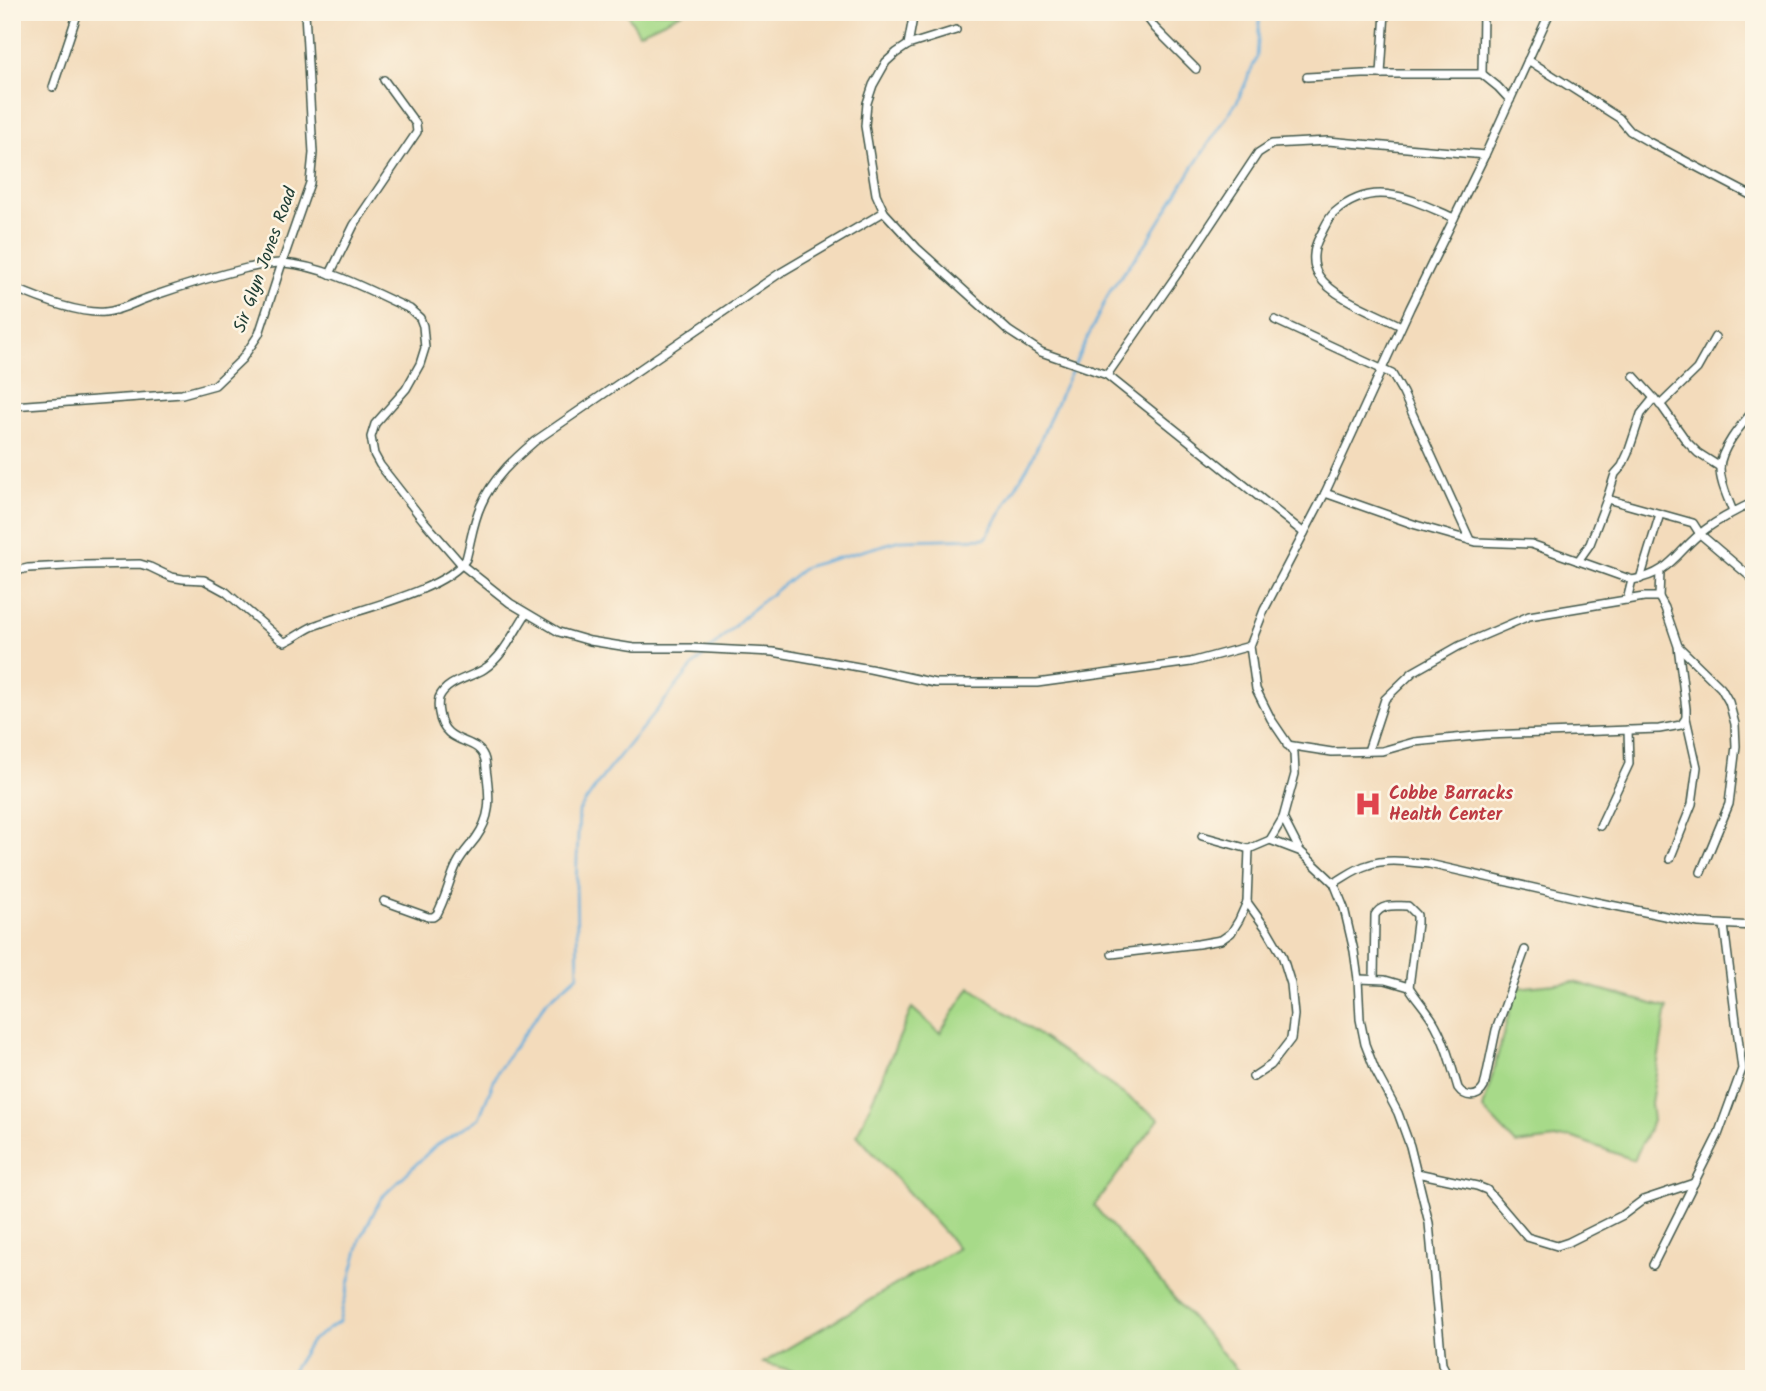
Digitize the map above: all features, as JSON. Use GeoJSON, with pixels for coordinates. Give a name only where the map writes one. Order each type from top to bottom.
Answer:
{"type":"FeatureCollection","features":[{"type":"Feature","properties":{"kind":"street"},"geometry":{"type":"LineString","coordinates":[[53,87],[78,12]]}},
{"type":"Feature","properties":{"kind":"street","name":"Sir Glyn Jones Road"},"geometry":{"type":"LineString","coordinates":[[12,406],[182,394],[215,385],[242,359],[259,334],[307,195],[313,168],[305,12]]}},
{"type":"Feature","properties":{"kind":"street"},"geometry":{"type":"LineString","coordinates":[[908,45],[914,12]]}},
{"type":"Feature","properties":{"kind":"street"},"geometry":{"type":"LineString","coordinates":[[1143,12],[1155,28],[1196,69]]}},
{"type":"Feature","properties":{"kind":"street"},"geometry":{"type":"LineString","coordinates":[[1381,74],[1385,12]]}},
{"type":"Feature","properties":{"kind":"street"},"geometry":{"type":"LineString","coordinates":[[1482,74],[1483,12]]}},
{"type":"Feature","properties":{"kind":"street"},"geometry":{"type":"LineString","coordinates":[[1202,836],[1249,849],[1270,839],[1283,818],[1295,774],[1294,753],[1287,746],[1256,690],[1250,646],[1264,610],[1325,493],[1550,12]]}},
{"type":"Feature","properties":{"kind":"street"},"geometry":{"type":"LineString","coordinates":[[956,30],[908,45],[886,62],[873,85],[867,103],[865,126],[876,194],[884,212],[917,248],[1009,331],[1041,352],[1107,375],[1304,533]]}},
{"type":"Feature","properties":{"kind":"street"},"geometry":{"type":"LineString","coordinates":[[1528,60],[1619,118],[1630,131],[1648,142],[1754,197]]}},
{"type":"Feature","properties":{"kind":"street"},"geometry":{"type":"LineString","coordinates":[[1307,77],[1482,74],[1510,100]]}},
{"type":"Feature","properties":{"kind":"street"},"geometry":{"type":"LineString","coordinates":[[330,274],[354,225],[417,132],[416,124],[384,80]]}},
{"type":"Feature","properties":{"kind":"street"},"geometry":{"type":"LineString","coordinates":[[1107,375],[1258,152],[1272,144],[1328,141],[1485,155]]}},
{"type":"Feature","properties":{"kind":"street"},"geometry":{"type":"LineString","coordinates":[[1401,326],[1333,292],[1318,275],[1313,258],[1317,241],[1332,214],[1356,199],[1374,193],[1402,196],[1454,218]]}},
{"type":"Feature","properties":{"kind":"street"},"geometry":{"type":"LineString","coordinates":[[12,577],[20,570],[28,568],[144,565],[171,577],[204,580],[213,584],[285,642],[318,624],[410,594],[448,577],[462,565],[481,505],[491,487],[535,440],[780,273],[884,212]]}},
{"type":"Feature","properties":{"kind":"street"},"geometry":{"type":"LineString","coordinates":[[12,287],[44,301],[103,313],[209,278],[282,263],[330,274],[410,309],[420,318],[425,348],[420,364],[406,389],[375,424],[372,447],[380,465],[462,565],[526,614],[559,632],[590,641],[634,648],[773,652],[936,683],[1037,683],[1191,662],[1250,646]]}},
{"type":"Feature","properties":{"kind":"street"},"geometry":{"type":"LineString","coordinates":[[1275,320],[1392,374],[1470,540]]}},
{"type":"Feature","properties":{"kind":"street"},"geometry":{"type":"LineString","coordinates":[[1660,405],[1697,369],[1714,337]]}},
{"type":"Feature","properties":{"kind":"street"},"geometry":{"type":"LineString","coordinates":[[1634,376],[1660,405],[1687,442],[1698,453],[1720,467]]}},
{"type":"Feature","properties":{"kind":"street"},"geometry":{"type":"LineString","coordinates":[[1578,561],[1590,544],[1615,474],[1629,453],[1641,414],[1654,398]]}},
{"type":"Feature","properties":{"kind":"street"},"geometry":{"type":"LineString","coordinates":[[1733,512],[1721,479],[1722,455],[1754,410]]}},
{"type":"Feature","properties":{"kind":"street"},"geometry":{"type":"LineString","coordinates":[[1325,493],[1416,525],[1476,542],[1531,544],[1636,579],[1660,572],[1700,534],[1733,512],[1754,502]]}},
{"type":"Feature","properties":{"kind":"street"},"geometry":{"type":"LineString","coordinates":[[1608,499],[1693,523],[1700,534],[1754,580]]}},
{"type":"Feature","properties":{"kind":"street"},"geometry":{"type":"LineString","coordinates":[[1627,600],[1660,514]]}},
{"type":"Feature","properties":{"kind":"street"},"geometry":{"type":"LineString","coordinates":[[1660,572],[1659,597],[1678,646],[1686,718],[1697,767],[1692,804],[1670,859]]}},
{"type":"Feature","properties":{"kind":"street"},"geometry":{"type":"LineString","coordinates":[[1368,751],[1385,699],[1413,672],[1459,646],[1529,616],[1644,597],[1659,597]]}},
{"type":"Feature","properties":{"kind":"street"},"geometry":{"type":"LineString","coordinates":[[384,901],[428,916],[437,914],[457,863],[481,829],[489,808],[485,759],[476,746],[448,733],[440,719],[438,701],[442,693],[456,682],[493,662],[526,614]]}},
{"type":"Feature","properties":{"kind":"street"},"geometry":{"type":"LineString","coordinates":[[1678,646],[1721,688],[1729,702],[1735,723],[1736,746],[1729,804],[1701,872]]}},
{"type":"Feature","properties":{"kind":"street"},"geometry":{"type":"LineString","coordinates":[[1287,746],[1332,751],[1382,751],[1414,743],[1486,735],[1675,727],[1681,725],[1686,718]]}},
{"type":"Feature","properties":{"kind":"street"},"geometry":{"type":"LineString","coordinates":[[1601,826],[1629,764],[1628,730]]}},
{"type":"Feature","properties":{"kind":"street"},"geometry":{"type":"LineString","coordinates":[[1283,818],[1300,851],[1334,883],[1344,908],[1354,951],[1365,1044],[1375,1070],[1398,1113],[1410,1146],[1429,1223],[1442,1364],[1450,1379]]}},
{"type":"Feature","properties":{"kind":"street"},"geometry":{"type":"LineString","coordinates":[[1270,839],[1300,851]]}},
{"type":"Feature","properties":{"kind":"street"},"geometry":{"type":"LineString","coordinates":[[1112,954],[1221,940],[1231,933],[1247,902],[1249,849]]}},
{"type":"Feature","properties":{"kind":"street"},"geometry":{"type":"LineString","coordinates":[[1334,883],[1367,865],[1405,861],[1699,923],[1754,926]]}},
{"type":"Feature","properties":{"kind":"street"},"geometry":{"type":"LineString","coordinates":[[1247,902],[1282,955],[1291,984],[1294,1015],[1292,1039],[1271,1065],[1253,1077]]}},
{"type":"Feature","properties":{"kind":"street"},"geometry":{"type":"LineString","coordinates":[[1374,979],[1376,915],[1384,906],[1408,906],[1417,915],[1409,987],[1443,1040],[1461,1093],[1476,1096],[1485,1087],[1496,1030],[1525,950]]}},
{"type":"Feature","properties":{"kind":"street"},"geometry":{"type":"LineString","coordinates":[[1653,1265],[1718,1135],[1742,1069],[1724,925]]}},
{"type":"Feature","properties":{"kind":"street"},"geometry":{"type":"LineString","coordinates":[[1358,979],[1385,980],[1409,987]]}},
{"type":"Feature","properties":{"kind":"street"},"geometry":{"type":"LineString","coordinates":[[1417,1173],[1487,1190],[1527,1237],[1558,1246],[1623,1215],[1643,1200],[1694,1184]]}},
{"type":"Feature","properties":{"kind":"green space"},"geometry":{"type":"Polygon","coordinates":[[[626,12],[684,12],[639,33],[626,12]]]}},
{"type":"Feature","properties":{"kind":"green space"},"geometry":{"type":"Polygon","coordinates":[[[1574,982],[1667,1008],[1651,1103],[1653,1121],[1634,1160],[1571,1137],[1516,1144],[1483,1109],[1516,988],[1574,982]]]}},
{"type":"Feature","properties":{"kind":"green space"},"geometry":{"type":"Polygon","coordinates":[[[970,987],[1159,1119],[1094,1206],[1245,1379],[823,1379],[763,1363],[958,1248],[857,1135],[912,1008],[940,1033],[970,987]]]}},
{"type":"Feature","properties":{"kind":"waterway"},"geometry":{"type":"LineString","coordinates":[[287,1379],[311,1341],[339,1322],[361,1238],[381,1198],[434,1147],[479,1118],[498,1071],[547,1001],[578,975],[576,884],[579,811],[604,775],[693,666],[750,611],[805,567],[901,540],[986,538],[1031,461],[1111,289],[1147,242],[1238,100],[1257,57],[1260,12]]}},
{"type":"Feature","properties":{"kind":"place","name":"Cobbe Barracks Health Center"},"geometry":{"type":"Point","coordinates":[1368,804]}}]}
